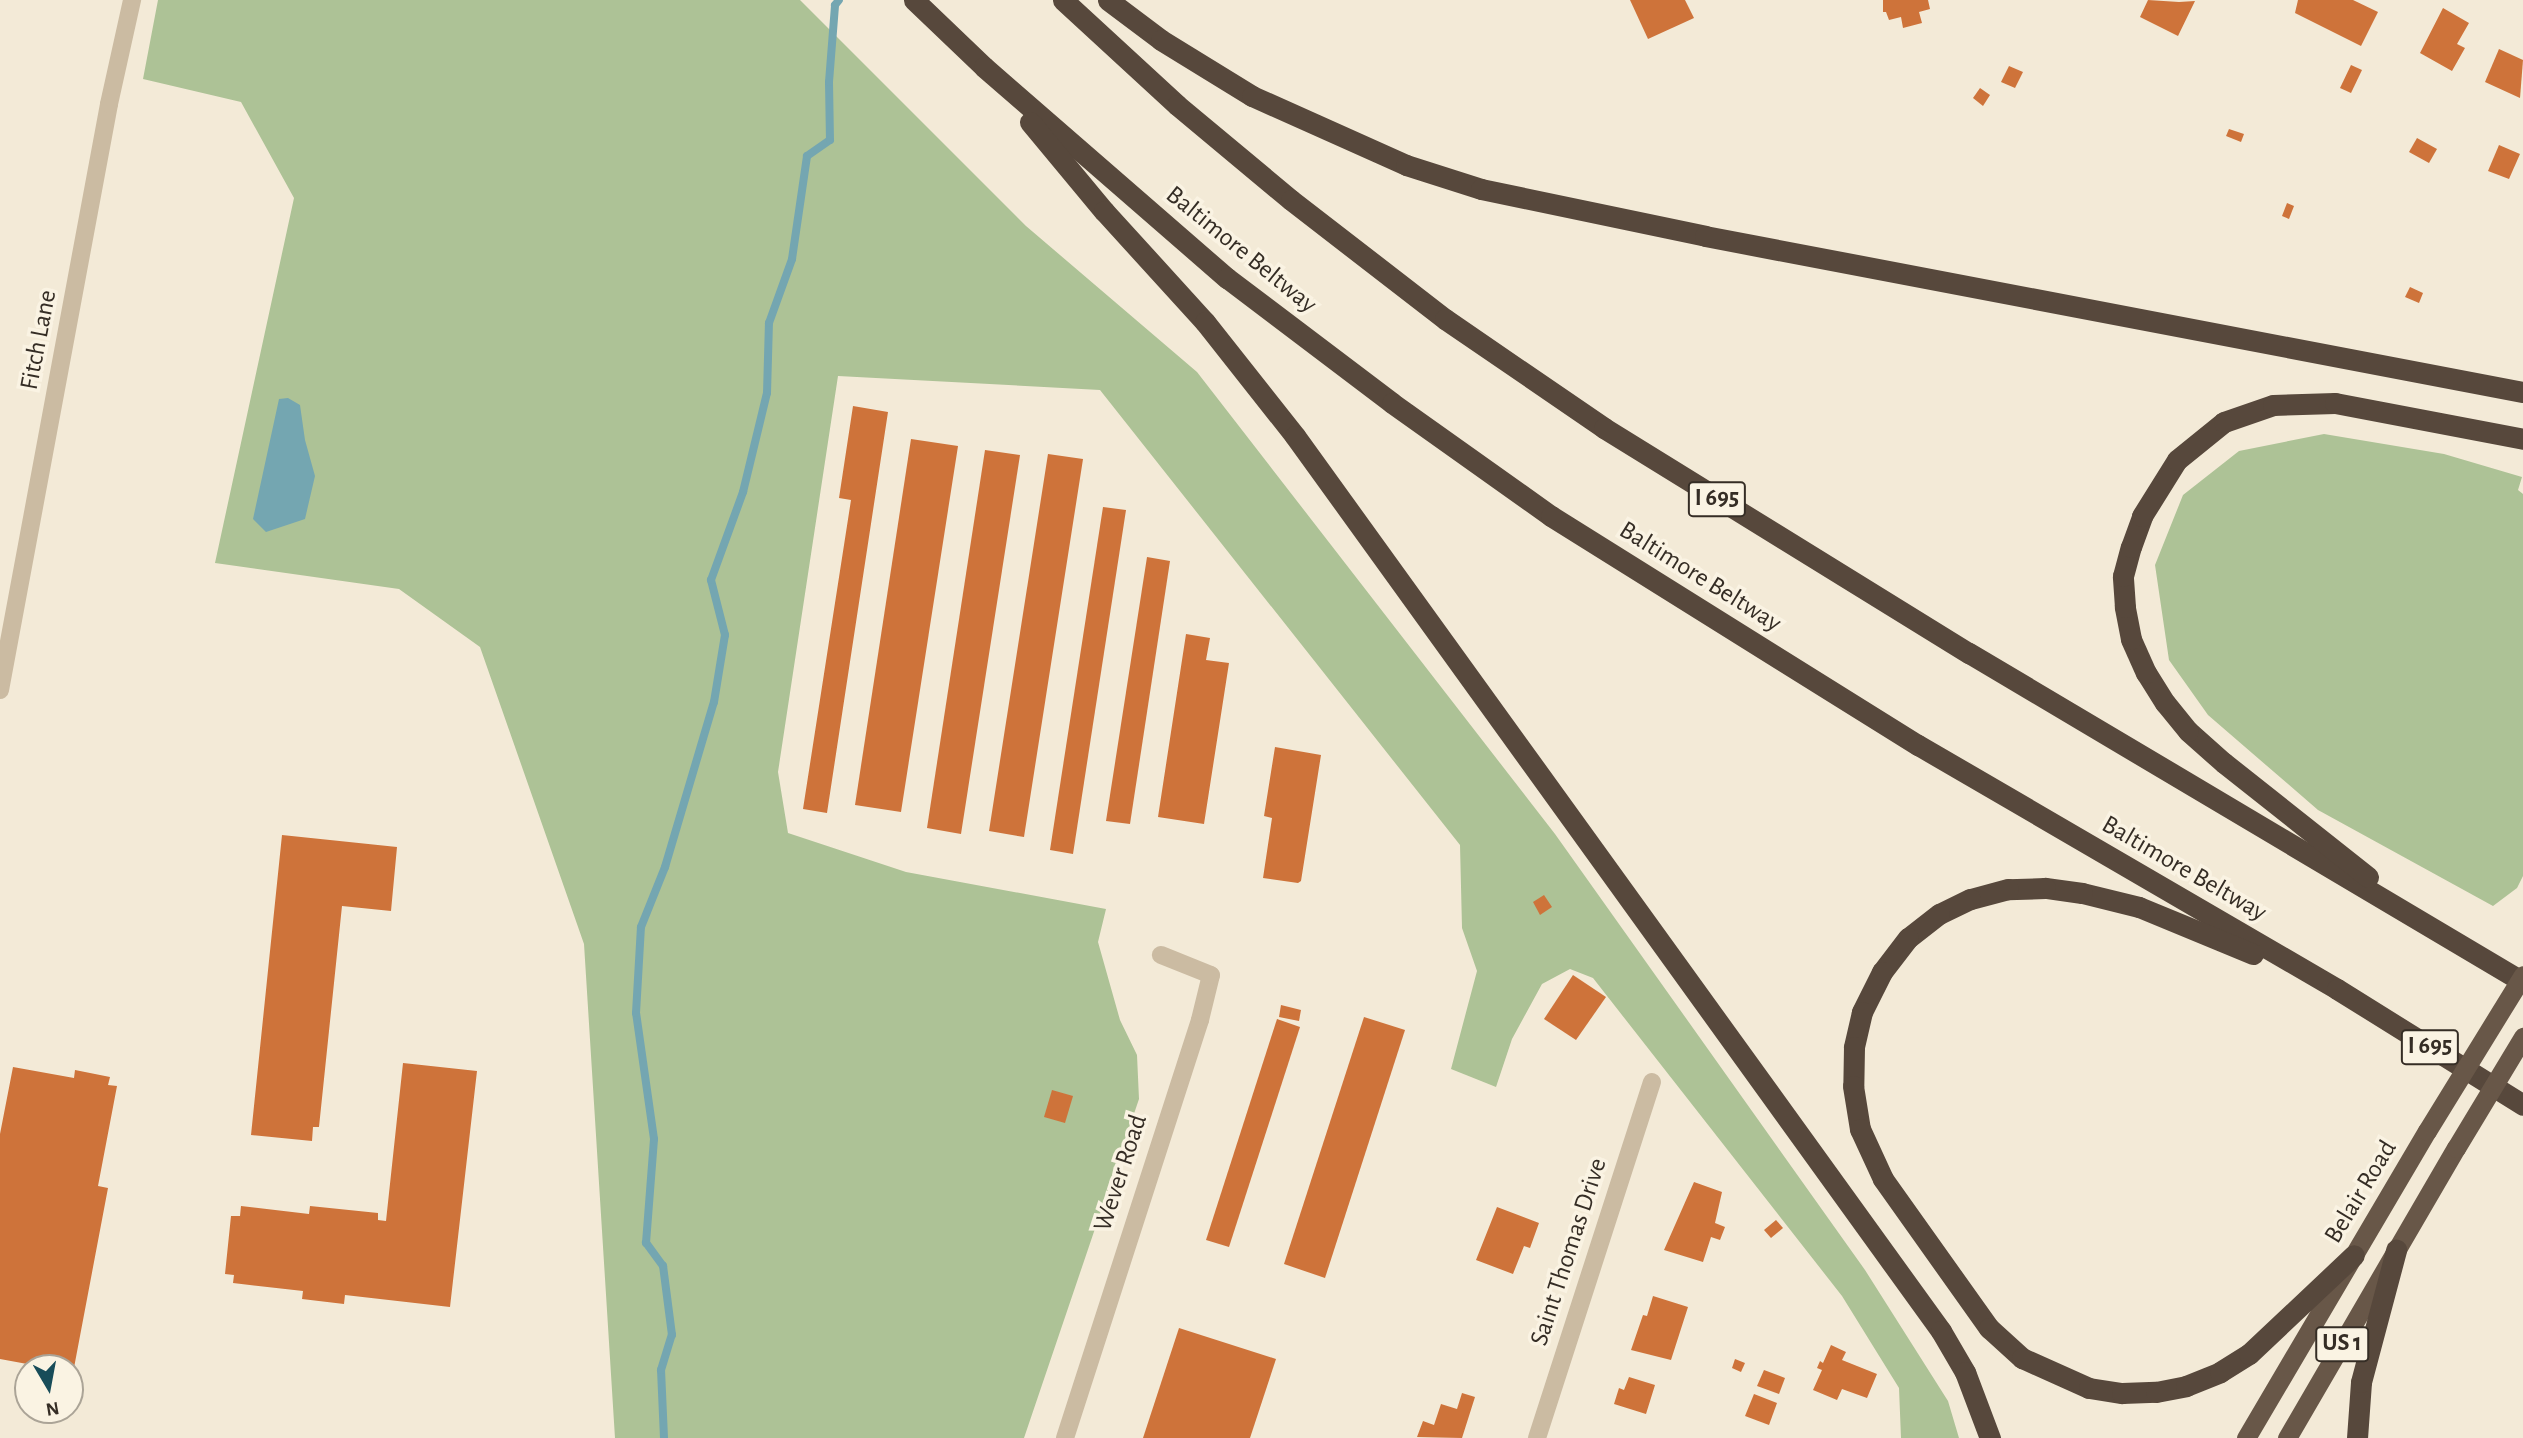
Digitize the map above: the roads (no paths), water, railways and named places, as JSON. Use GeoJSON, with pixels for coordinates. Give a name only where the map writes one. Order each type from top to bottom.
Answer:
{"type":"FeatureCollection","features":[{"type":"Feature","properties":{"kind":"highway","name":"Baltimore Beltway"},"geometry":{"type":"LineString","coordinates":[[914,0],[984,67],[1227,278],[1392,403],[1552,516],[1929,752],[2337,989],[2523,1105]]}},
{"type":"Feature","properties":{"kind":"highway","name":"I 695"},"geometry":{"type":"LineString","coordinates":[[1063,0],[1177,105],[1291,200],[1445,319],[1604,428],[1993,668],[2523,982]]}},
{"type":"Feature","properties":{"kind":"highway"},"geometry":{"type":"LineString","coordinates":[[1108,0],[1161,40],[1252,96],[1406,165],[1481,189],[1705,236],[2523,392]]}},
{"type":"Feature","properties":{"kind":"highway"},"geometry":{"type":"LineString","coordinates":[[984,67],[1104,211],[1205,322],[1303,448],[1941,1331],[1965,1373],[1990,1438]]}},
{"type":"Feature","properties":{"kind":"highway"},"geometry":{"type":"LineString","coordinates":[[2425,922],[2188,732],[2165,703],[2141,661],[2124,607],[2123,576],[2142,516],[2177,460],[2224,422],[2247,413],[2273,405],[2335,403],[2523,439]]}},
{"type":"Feature","properties":{"kind":"highway"},"geometry":{"type":"LineString","coordinates":[[2337,989],[2139,907],[2045,888],[2008,889],[1970,899],[1939,914],[1908,938],[1882,972],[1862,1012],[1854,1047],[1853,1086],[1860,1129],[1883,1179],[1989,1328],[2022,1358],[2089,1388],[2122,1393],[2156,1392],[2186,1386],[2220,1372],[2249,1354],[2354,1255]]}},
{"type":"Feature","properties":{"kind":"highway","name":"Belair Road"},"geometry":{"type":"LineString","coordinates":[[2246,1438],[2427,1131],[2523,975]]}},
{"type":"Feature","properties":{"kind":"highway","name":"US 1"},"geometry":{"type":"LineString","coordinates":[[2287,1438],[2523,1037]]}},
{"type":"Feature","properties":{"kind":"highway"},"geometry":{"type":"LineString","coordinates":[[2357,1438],[2361,1382],[2396,1250]]}},
{"type":"Feature","properties":{"kind":"street","name":"Fitch Lane"},"geometry":{"type":"LineString","coordinates":[[0,690],[109,104],[132,0]]}},
{"type":"Feature","properties":{"kind":"street","name":"Wever Road"},"geometry":{"type":"LineString","coordinates":[[1065,1438],[1200,1020],[1210,975],[1161,956]]}},
{"type":"Feature","properties":{"kind":"street","name":"Saint Thomas Drive"},"geometry":{"type":"LineString","coordinates":[[1537,1438],[1651,1082]]}},
{"type":"Feature","properties":{"kind":"water"},"geometry":{"type":"Polygon","coordinates":[[[288,398],[300,405],[305,440],[315,476],[305,519],[266,532],[253,519],[279,399],[288,398]]]}},
{"type":"Feature","properties":{"kind":"waterway"},"geometry":{"type":"LineString","coordinates":[[664,1438],[661,1370],[672,1335],[663,1266],[646,1243],[654,1139],[636,1013],[641,927],[665,867],[714,702],[725,635],[711,580],[743,492],[767,393],[769,323],[792,259],[807,156],[830,140],[829,82],[835,5],[839,0]]}}]}
